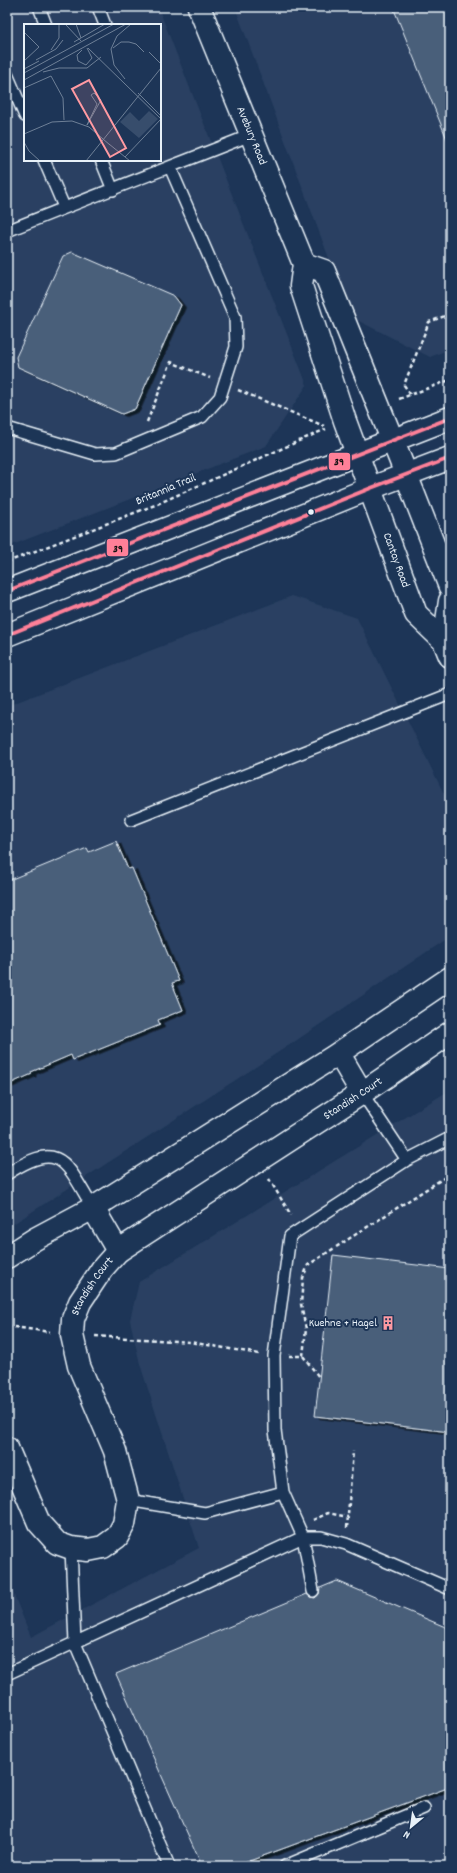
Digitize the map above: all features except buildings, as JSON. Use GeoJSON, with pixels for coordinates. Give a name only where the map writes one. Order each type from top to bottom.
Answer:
{"type":"FeatureCollection","features":[{"type":"Feature","properties":{"kind":"street","name":"Avebury Road"},"geometry":{"type":"LineString","coordinates":[[199,7],[304,264]]}},
{"type":"Feature","properties":{"kind":"street"},"geometry":{"type":"LineString","coordinates":[[364,471],[301,286],[304,264],[324,270],[450,587]]}},
{"type":"Feature","properties":{"kind":"street"},"geometry":{"type":"LineString","coordinates":[[7,591],[400,458],[450,418]]}},
{"type":"Feature","properties":{"kind":"street"},"geometry":{"type":"LineString","coordinates":[[7,635],[364,471],[400,458],[450,458]]}},
{"type":"Feature","properties":{"kind":"street","name":"Cantay Road"},"geometry":{"type":"LineString","coordinates":[[364,471],[416,614],[447,648]]}},
{"type":"Feature","properties":{"kind":"street","name":"Cantay Road"},"geometry":{"type":"LineString","coordinates":[[447,648],[450,601]]}},
{"type":"Feature","properties":{"kind":"street"},"geometry":{"type":"LineString","coordinates":[[7,1257],[35,1239],[93,1208],[339,1054],[450,978]]}},
{"type":"Feature","properties":{"kind":"street","name":"Standish Court"},"geometry":{"type":"LineString","coordinates":[[7,1448],[39,1523],[57,1543],[81,1551],[103,1546],[117,1537],[124,1524],[128,1500],[115,1451],[79,1366],[72,1335],[73,1319],[80,1302],[102,1269],[118,1251],[362,1093],[450,1033]]}},
{"type":"Feature","properties":{"kind":"street"},"geometry":{"type":"LineString","coordinates":[[339,1054],[362,1093]]}},
{"type":"Feature","properties":{"kind":"street"},"geometry":{"type":"LineString","coordinates":[[93,1208],[118,1251]]}},
{"type":"Feature","properties":{"kind":"lane"},"geometry":{"type":"LineString","coordinates":[[39,7],[46,24]]}},
{"type":"Feature","properties":{"kind":"lane"},"geometry":{"type":"LineString","coordinates":[[98,7],[105,24]]}},
{"type":"Feature","properties":{"kind":"lane"},"geometry":{"type":"LineString","coordinates":[[7,74],[24,114]]}},
{"type":"Feature","properties":{"kind":"lane"},"geometry":{"type":"LineString","coordinates":[[7,219],[9,230],[64,207],[113,190],[165,165],[251,135]]}},
{"type":"Feature","properties":{"kind":"lane"},"geometry":{"type":"LineString","coordinates":[[44,161],[64,207]]}},
{"type":"Feature","properties":{"kind":"lane"},"geometry":{"type":"LineString","coordinates":[[101,161],[113,190]]}},
{"type":"Feature","properties":{"kind":"lane"},"geometry":{"type":"LineString","coordinates":[[7,428],[95,454],[116,453],[202,417],[220,397],[236,347],[235,317],[165,165]]}},
{"type":"Feature","properties":{"kind":"lane"},"geometry":{"type":"LineString","coordinates":[[132,820],[450,694]]}},
{"type":"Feature","properties":{"kind":"lane"},"geometry":{"type":"LineString","coordinates":[[362,1093],[407,1160]]}},
{"type":"Feature","properties":{"kind":"lane"},"geometry":{"type":"LineString","coordinates":[[313,1591],[303,1537],[283,1492],[275,1430],[274,1356],[290,1236],[407,1160],[450,1138]]}},
{"type":"Feature","properties":{"kind":"lane"},"geometry":{"type":"LineString","coordinates":[[7,1174],[32,1159],[41,1156],[53,1157],[62,1161],[68,1167],[93,1208]]}},
{"type":"Feature","properties":{"kind":"lane"},"geometry":{"type":"LineString","coordinates":[[128,1500],[205,1513],[283,1492]]}},
{"type":"Feature","properties":{"kind":"lane"},"geometry":{"type":"LineString","coordinates":[[7,1674],[303,1537],[321,1537],[346,1544],[450,1589]]}},
{"type":"Feature","properties":{"kind":"lane"},"geometry":{"type":"LineString","coordinates":[[71,1548],[75,1643],[169,1866]]}},
{"type":"Feature","properties":{"kind":"lane"},"geometry":{"type":"LineString","coordinates":[[285,1866],[424,1808]]}},
{"type":"Feature","properties":{"kind":"path"},"geometry":{"type":"LineString","coordinates":[[410,394],[404,384],[429,322],[450,314]]}},
{"type":"Feature","properties":{"kind":"path"},"geometry":{"type":"LineString","coordinates":[[153,438],[147,423],[171,362],[225,384]]}},
{"type":"Feature","properties":{"kind":"path"},"geometry":{"type":"LineString","coordinates":[[400,398],[450,380]]}},
{"type":"Feature","properties":{"kind":"path","name":"Britannia Trail"},"geometry":{"type":"LineString","coordinates":[[7,562],[155,505],[328,428],[225,384]]}},
{"type":"Feature","properties":{"kind":"path"},"geometry":{"type":"LineString","coordinates":[[319,1377],[303,1356],[306,1329],[301,1304],[303,1278],[306,1267],[314,1260],[450,1174]]}},
{"type":"Feature","properties":{"kind":"path"},"geometry":{"type":"LineString","coordinates":[[7,1326],[72,1335],[190,1342],[274,1356],[303,1356]]}},
{"type":"Feature","properties":{"kind":"path"},"geometry":{"type":"LineString","coordinates":[[346,1544],[353,1451]]}},
{"type":"Feature","properties":{"kind":"path"},"geometry":{"type":"LineString","coordinates":[[298,1526],[328,1513],[348,1517]]}},
{"type":"Feature","properties":{"kind":"shaded area"},"geometry":{"type":"Polygon","coordinates":[[[7,7],[158,7],[307,385],[266,446],[7,547],[7,7]]]}},
{"type":"Feature","properties":{"kind":"shaded area"},"geometry":{"type":"Polygon","coordinates":[[[235,7],[450,7],[450,349],[430,357],[351,317],[235,7]]]}},
{"type":"Feature","properties":{"kind":"shaded area"},"geometry":{"type":"Polygon","coordinates":[[[292,596],[357,618],[450,806],[450,936],[294,1042],[7,1228],[7,706],[292,596]]]}},
{"type":"Feature","properties":{"kind":"shaded area"},"geometry":{"type":"Polygon","coordinates":[[[450,1090],[450,1866],[7,1866],[7,1578],[31,1637],[199,1548],[140,1364],[130,1320],[139,1282],[450,1090]]]}},
{"type":"Feature","properties":{"kind":"transit line","name":"39"},"geometry":{"type":"LineString","coordinates":[[7,591],[450,418]]}},
{"type":"Feature","properties":{"kind":"transit line","name":"39"},"geometry":{"type":"LineString","coordinates":[[7,635],[371,488],[450,458]]}},
{"type":"Feature","properties":{"kind":"place","name":"Kuehne + Hagel"},"geometry":{"type":"Point","coordinates":[388,1323]}}]}
